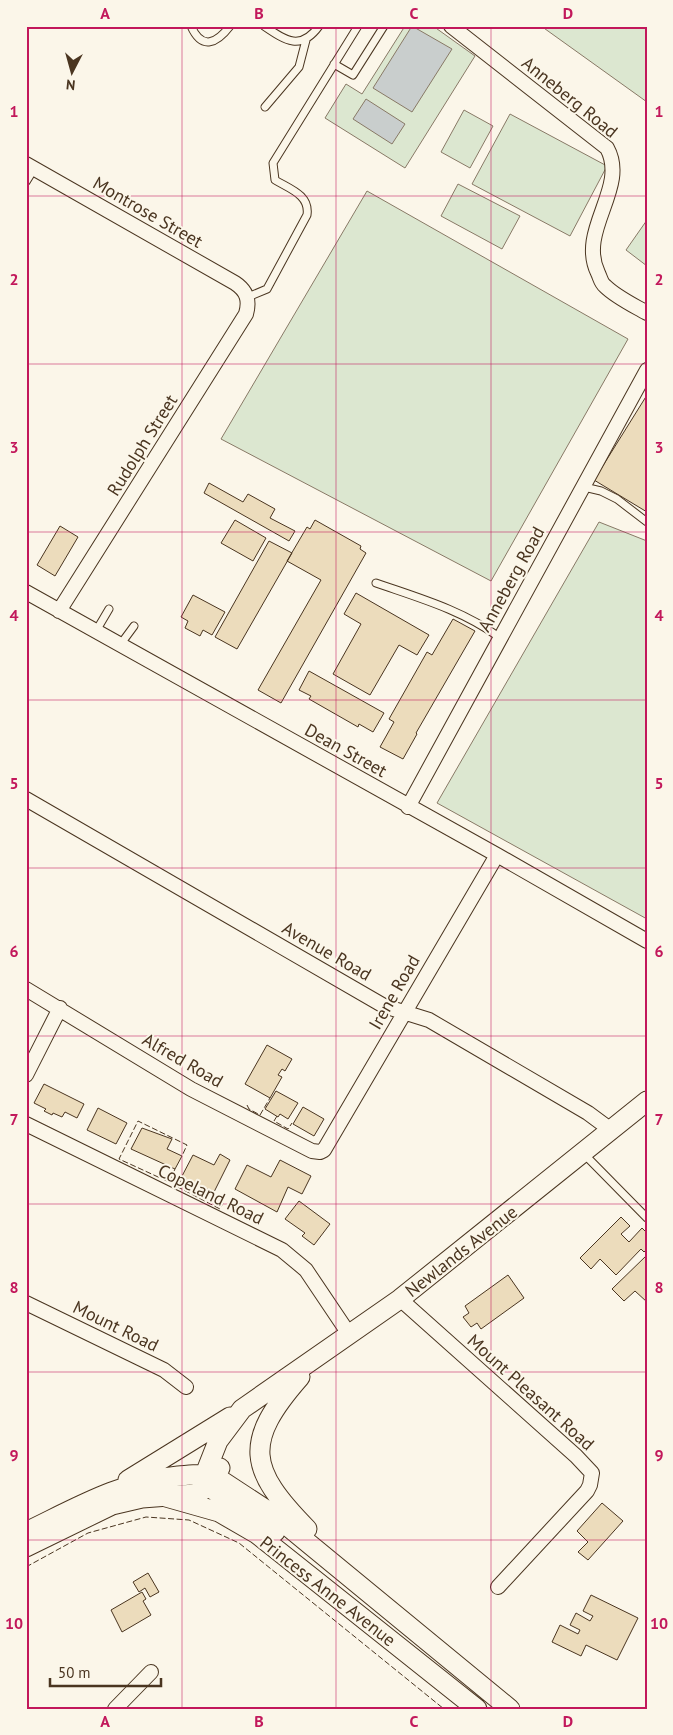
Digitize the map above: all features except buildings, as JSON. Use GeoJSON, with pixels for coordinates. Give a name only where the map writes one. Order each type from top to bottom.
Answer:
{"type":"FeatureCollection","features":[{"type":"Feature","properties":{"kind":"main road","name":"Newlands Avenue"},"geometry":{"type":"LineString","coordinates":[[210,1479],[218,1441],[242,1409],[400,1299],[647,1101]]}},
{"type":"Feature","properties":{"kind":"main road"},"geometry":{"type":"LineString","coordinates":[[316,1359],[290,1388],[267,1421],[261,1439],[261,1464],[271,1489],[321,1545],[334,1565]]}},
{"type":"Feature","properties":{"kind":"main road","name":"Newlands Avenue"},"geometry":{"type":"LineString","coordinates":[[210,1479],[238,1431],[268,1391]]}},
{"type":"Feature","properties":{"kind":"main road"},"geometry":{"type":"LineString","coordinates":[[26,1532],[109,1491],[242,1409]]}},
{"type":"Feature","properties":{"kind":"main road"},"geometry":{"type":"LineString","coordinates":[[109,1491],[151,1480],[210,1479],[300,1554],[343,1602]]}},
{"type":"Feature","properties":{"kind":"main road"},"geometry":{"type":"LineString","coordinates":[[26,1547],[112,1505],[142,1498],[195,1494],[210,1479]]}},
{"type":"Feature","properties":{"kind":"main road","name":"Princess Anne Avenue"},"geometry":{"type":"LineString","coordinates":[[210,1479],[254,1500],[510,1709]]}},
{"type":"Feature","properties":{"kind":"main road","name":"Princess Anne Avenue"},"geometry":{"type":"LineString","coordinates":[[166,1496],[219,1512],[237,1521],[343,1602],[476,1709]]}},
{"type":"Feature","properties":{"kind":"street","name":"Anneberg Road"},"geometry":{"type":"LineString","coordinates":[[451,26],[607,148],[612,158],[614,170],[593,238],[591,253],[595,268],[604,285],[647,313]]}},
{"type":"Feature","properties":{"kind":"street","name":"Montrose Street"},"geometry":{"type":"LineString","coordinates":[[30,166],[235,283],[248,297]]}},
{"type":"Feature","properties":{"kind":"street","name":"Rudolph Street"},"geometry":{"type":"LineString","coordinates":[[59,611],[246,314],[248,297]]}},
{"type":"Feature","properties":{"kind":"street","name":"Anneberg Road"},"geometry":{"type":"LineString","coordinates":[[408,807],[499,637],[584,487],[647,370]]}},
{"type":"Feature","properties":{"kind":"street","name":"Dean Street"},"geometry":{"type":"LineString","coordinates":[[26,592],[408,807],[498,855],[647,941]]}},
{"type":"Feature","properties":{"kind":"street","name":"Avenue Road"},"geometry":{"type":"LineString","coordinates":[[26,799],[384,1006],[429,1020],[475,1046],[588,1113],[611,1130]]}},
{"type":"Feature","properties":{"kind":"street","name":"Irene Road"},"geometry":{"type":"LineString","coordinates":[[324,1150],[498,855]]}},
{"type":"Feature","properties":{"kind":"street","name":"Alfred Road"},"geometry":{"type":"LineString","coordinates":[[26,989],[191,1088],[312,1151],[320,1152],[324,1150]]}},
{"type":"Feature","properties":{"kind":"street"},"geometry":{"type":"LineString","coordinates":[[26,1075],[60,1008]]}},
{"type":"Feature","properties":{"kind":"street","name":"Copeland Road"},"geometry":{"type":"LineString","coordinates":[[26,1124],[282,1250],[306,1270],[349,1334]]}},
{"type":"Feature","properties":{"kind":"street","name":"Mount Pleasant Road"},"geometry":{"type":"LineString","coordinates":[[400,1299],[576,1456],[592,1473],[587,1491],[498,1587]]}},
{"type":"Feature","properties":{"kind":"street","name":"Mount Road"},"geometry":{"type":"LineString","coordinates":[[26,1303],[164,1370],[186,1387]]}},
{"type":"Feature","properties":{"kind":"street"},"geometry":{"type":"LineString","coordinates":[[115,1709],[151,1672]]}},
{"type":"Feature","properties":{"kind":"lane"},"geometry":{"type":"LineString","coordinates":[[191,26],[198,38],[204,42],[212,42],[218,39],[230,26]]}},
{"type":"Feature","properties":{"kind":"lane"},"geometry":{"type":"LineString","coordinates":[[264,26],[288,41],[306,40]]}},
{"type":"Feature","properties":{"kind":"lane"},"geometry":{"type":"LineString","coordinates":[[265,107],[299,67],[306,40],[319,26]]}},
{"type":"Feature","properties":{"kind":"lane"},"geometry":{"type":"LineString","coordinates":[[248,297],[267,288],[307,215],[306,202],[303,196],[276,180],[273,163],[358,26]]}},
{"type":"Feature","properties":{"kind":"lane"},"geometry":{"type":"LineString","coordinates":[[334,64],[353,75],[384,26]]}},
{"type":"Feature","properties":{"kind":"lane"},"geometry":{"type":"LineString","coordinates":[[26,182],[30,166]]}},
{"type":"Feature","properties":{"kind":"lane"},"geometry":{"type":"LineString","coordinates":[[584,487],[601,490],[647,522]]}},
{"type":"Feature","properties":{"kind":"lane"},"geometry":{"type":"LineString","coordinates":[[376,582],[452,609],[479,623],[499,637]]}},
{"type":"Feature","properties":{"kind":"lane"},"geometry":{"type":"LineString","coordinates":[[96,631],[109,609]]}},
{"type":"Feature","properties":{"kind":"lane"},"geometry":{"type":"LineString","coordinates":[[120,645],[134,626]]}},
{"type":"Feature","properties":{"kind":"lane"},"geometry":{"type":"LineString","coordinates":[[583,1153],[647,1218]]}},
{"type":"Feature","properties":{"kind":"green space"},"geometry":{"type":"Polygon","coordinates":[[[405,26],[433,26],[475,56],[405,168],[325,118],[346,84],[362,94],[405,26]]]}},
{"type":"Feature","properties":{"kind":"green space"},"geometry":{"type":"Polygon","coordinates":[[[541,26],[647,26],[647,102],[541,26]]]}},
{"type":"Feature","properties":{"kind":"green space"},"geometry":{"type":"Polygon","coordinates":[[[464,110],[493,126],[470,168],[441,152],[464,110]]]}},
{"type":"Feature","properties":{"kind":"green space"},"geometry":{"type":"Polygon","coordinates":[[[510,114],[607,166],[570,236],[472,184],[510,114]]]}},
{"type":"Feature","properties":{"kind":"green space"},"geometry":{"type":"Polygon","coordinates":[[[458,184],[520,216],[502,249],[441,216],[458,184]]]}},
{"type":"Feature","properties":{"kind":"green space"},"geometry":{"type":"Polygon","coordinates":[[[367,191],[628,339],[491,581],[221,439],[367,191]]]}},
{"type":"Feature","properties":{"kind":"green space"},"geometry":{"type":"Polygon","coordinates":[[[647,220],[647,266],[626,250],[647,220]]]}},
{"type":"Feature","properties":{"kind":"green space"},"geometry":{"type":"Polygon","coordinates":[[[599,522],[647,541],[647,919],[437,803],[599,522]]]}},
{"type":"Feature","properties":{"kind":"shaded area"},"geometry":{"type":"Polygon","coordinates":[[[412,26],[452,49],[412,112],[373,88],[412,26]]]}},
{"type":"Feature","properties":{"kind":"shaded area"},"geometry":{"type":"Polygon","coordinates":[[[366,99],[405,124],[392,144],[353,119],[366,99]]]}},
{"type":"Feature","properties":{"kind":"fence"},"geometry":{"type":"LineString","coordinates":[[247,1105],[249,1109],[260,1115],[270,1098]]}},
{"type":"Feature","properties":{"kind":"fence"},"geometry":{"type":"LineString","coordinates":[[277,1116],[274,1121],[288,1129],[292,1123]]}},
{"type":"Feature","properties":{"kind":"fence"},"geometry":{"type":"LineString","coordinates":[[175,1169],[169,1182],[119,1159],[138,1121],[187,1145],[182,1156]]}},
{"type":"Feature","properties":{"kind":"fence"},"geometry":{"type":"LineString","coordinates":[[182,1178],[178,1187],[220,1209],[223,1203]]}},
{"type":"Feature","properties":{"kind":"fence"},"geometry":{"type":"LineString","coordinates":[[26,1567],[88,1533],[146,1517],[189,1520],[239,1543],[444,1709]]}}]}
